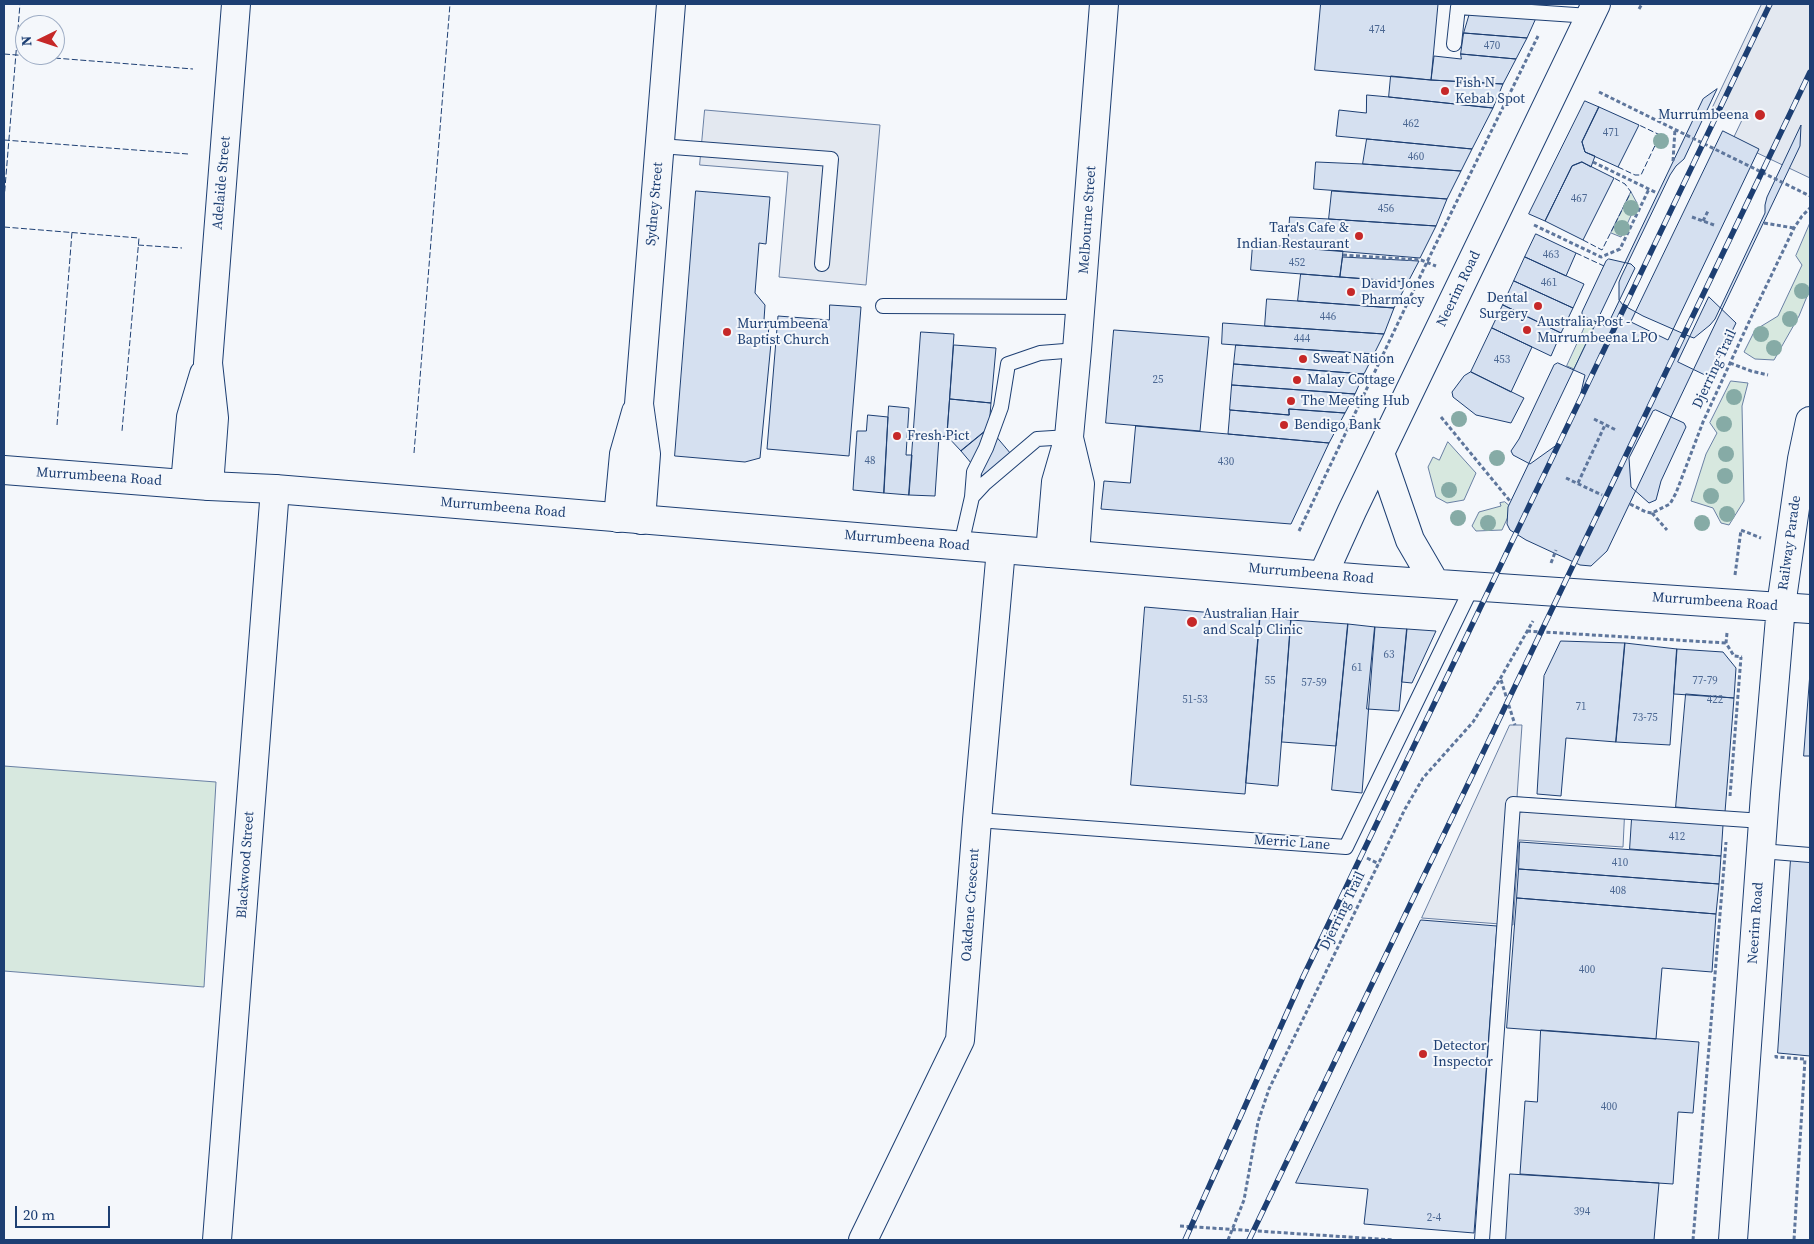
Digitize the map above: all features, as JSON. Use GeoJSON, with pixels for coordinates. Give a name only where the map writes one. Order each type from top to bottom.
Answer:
{"type":"FeatureCollection","features":[{"type":"Feature","properties":{"kind":"street","name":"Adelaide Street"},"geometry":{"type":"LineString","coordinates":[[197,485],[214,418],[208,363],[236,4]]}},
{"type":"Feature","properties":{"kind":"street","name":"Sydney Street"},"geometry":{"type":"LineString","coordinates":[[629,519],[646,454],[639,404],[671,4]]}},
{"type":"Feature","properties":{"kind":"street","name":"Melbourne Street"},"geometry":{"type":"LineString","coordinates":[[1062,554],[1056,482],[1069,437],[1078,350],[1104,4]]}},
{"type":"Feature","properties":{"kind":"street","name":"Neerim Road"},"geometry":{"type":"LineString","coordinates":[[1323,575],[1593,10]]}},
{"type":"Feature","properties":{"kind":"street","name":"Railway Parade"},"geometry":{"type":"LineString","coordinates":[[1781,606],[1802,459],[1810,421]]}},
{"type":"Feature","properties":{"kind":"street"},"geometry":{"type":"LineString","coordinates":[[1380,453],[1410,540],[1435,583]]}},
{"type":"Feature","properties":{"kind":"street","name":"Murrumbeena Road"},"geometry":{"type":"LineString","coordinates":[[4,470],[275,489],[1323,575],[1810,609]]}},
{"type":"Feature","properties":{"kind":"street","name":"Blackwood Street"},"geometry":{"type":"LineString","coordinates":[[218,1240],[275,489]]}},
{"type":"Feature","properties":{"kind":"street","name":"Oakdene Crescent"},"geometry":{"type":"LineString","coordinates":[[863,1240],[960,1040],[1001,549]]}},
{"type":"Feature","properties":{"kind":"street","name":"Neerim Road"},"geometry":{"type":"LineString","coordinates":[[1733,1240],[1761,850],[1781,606]]}},
{"type":"Feature","properties":{"kind":"lane"},"geometry":{"type":"LineString","coordinates":[[1454,44],[1458,7],[1549,14],[1593,10]]}},
{"type":"Feature","properties":{"kind":"lane"},"geometry":{"type":"LineString","coordinates":[[660,146],[831,159],[822,264]]}},
{"type":"Feature","properties":{"kind":"lane"},"geometry":{"type":"LineString","coordinates":[[883,306],[1081,308]]}},
{"type":"Feature","properties":{"kind":"lane"},"geometry":{"type":"LineString","coordinates":[[961,545],[972,497],[974,472],[986,448],[1001,406],[1008,364],[1040,353],[1078,350]]}},
{"type":"Feature","properties":{"kind":"lane"},"geometry":{"type":"LineString","coordinates":[[972,497],[984,484],[1037,439],[1069,437]]}},
{"type":"Feature","properties":{"kind":"lane","name":"Merric Lane"},"geometry":{"type":"LineString","coordinates":[[977,820],[1346,847],[1473,585]]}},
{"type":"Feature","properties":{"kind":"lane"},"geometry":{"type":"LineString","coordinates":[[1482,1240],[1513,804],[1764,821]]}},
{"type":"Feature","properties":{"kind":"lane"},"geometry":{"type":"LineString","coordinates":[[1761,850],[1810,856]]}},
{"type":"Feature","properties":{"kind":"path"},"geometry":{"type":"LineString","coordinates":[[1639,9],[1642,4]]}},
{"type":"Feature","properties":{"kind":"path"},"geometry":{"type":"LineString","coordinates":[[1299,531],[1427,262],[1549,14]]}},
{"type":"Feature","properties":{"kind":"path"},"geometry":{"type":"LineString","coordinates":[[1599,92],[1810,196]]}},
{"type":"Feature","properties":{"kind":"path"},"geometry":{"type":"LineString","coordinates":[[1673,161],[1675,129]]}},
{"type":"Feature","properties":{"kind":"path"},"geometry":{"type":"LineString","coordinates":[[1593,162],[1658,193]]}},
{"type":"Feature","properties":{"kind":"path"},"geometry":{"type":"LineString","coordinates":[[1534,225],[1601,257],[1620,249],[1649,189]]}},
{"type":"Feature","properties":{"kind":"path","name":"Djerring Trail"},"geometry":{"type":"LineString","coordinates":[[1652,513],[1670,504],[1676,493],[1703,422],[1730,363],[1794,228],[1810,208]]}},
{"type":"Feature","properties":{"kind":"path"},"geometry":{"type":"LineString","coordinates":[[1703,221],[1708,211]]}},
{"type":"Feature","properties":{"kind":"path"},"geometry":{"type":"LineString","coordinates":[[1692,217],[1714,225]]}},
{"type":"Feature","properties":{"kind":"path"},"geometry":{"type":"LineString","coordinates":[[1764,223],[1794,228]]}},
{"type":"Feature","properties":{"kind":"path"},"geometry":{"type":"LineString","coordinates":[[1343,255],[1421,260],[1464,279]]}},
{"type":"Feature","properties":{"kind":"path"},"geometry":{"type":"LineString","coordinates":[[1730,363],[1768,375]]}},
{"type":"Feature","properties":{"kind":"path"},"geometry":{"type":"LineString","coordinates":[[1441,418],[1510,501]]}},
{"type":"Feature","properties":{"kind":"path"},"geometry":{"type":"LineString","coordinates":[[1594,419],[1616,430]]}},
{"type":"Feature","properties":{"kind":"path"},"geometry":{"type":"LineString","coordinates":[[1578,483],[1605,425]]}},
{"type":"Feature","properties":{"kind":"path"},"geometry":{"type":"LineString","coordinates":[[1566,478],[1602,496]]}},
{"type":"Feature","properties":{"kind":"path"},"geometry":{"type":"LineString","coordinates":[[1630,504],[1652,513],[1667,530]]}},
{"type":"Feature","properties":{"kind":"path","name":"Djerring Trail"},"geometry":{"type":"LineString","coordinates":[[1228,1240],[1244,1200],[1258,1122],[1269,1089],[1405,809],[1423,778],[1473,722],[1534,619]]}},
{"type":"Feature","properties":{"kind":"path"},"geometry":{"type":"LineString","coordinates":[[1527,631],[1726,643]]}},
{"type":"Feature","properties":{"kind":"path"},"geometry":{"type":"LineString","coordinates":[[1693,1240],[1742,657]]}},
{"type":"Feature","properties":{"kind":"path"},"geometry":{"type":"LineString","coordinates":[[1500,679],[1515,725]]}},
{"type":"Feature","properties":{"kind":"path"},"geometry":{"type":"LineString","coordinates":[[1777,1047],[1776,1057],[1805,1059],[1794,1240]]}},
{"type":"Feature","properties":{"kind":"path"},"geometry":{"type":"LineString","coordinates":[[1180,1226],[1394,1240]]}},
{"type":"Feature","properties":{"kind":"shaded area"},"geometry":{"type":"Polygon","coordinates":[[[1762,4],[1810,4],[1810,178],[1732,141],[1742,120],[1713,107],[1762,4]]]}},
{"type":"Feature","properties":{"kind":"shaded area"},"geometry":{"type":"Polygon","coordinates":[[[705,110],[880,125],[866,285],[779,277],[788,172],[700,165],[705,110]]]}},
{"type":"Feature","properties":{"kind":"shaded area"},"geometry":{"type":"Polygon","coordinates":[[[1631,192],[1637,203],[1621,237],[1611,233],[1631,192]]]}},
{"type":"Feature","properties":{"kind":"shaded area"},"geometry":{"type":"Polygon","coordinates":[[[1810,223],[1810,289],[1799,316],[1774,360],[1755,359],[1744,352],[1755,330],[1778,316],[1802,265],[1796,256],[1810,223]]]}},
{"type":"Feature","properties":{"kind":"shaded area"},"geometry":{"type":"Polygon","coordinates":[[[1589,318],[1596,322],[1574,369],[1567,366],[1589,318]]]}},
{"type":"Feature","properties":{"kind":"shaded area"},"geometry":{"type":"Polygon","coordinates":[[[1731,381],[1748,383],[1742,406],[1744,501],[1729,525],[1721,523],[1713,508],[1691,501],[1706,454],[1717,433],[1710,423],[1731,381]]]}},
{"type":"Feature","properties":{"kind":"shaded area"},"geometry":{"type":"Polygon","coordinates":[[[1448,442],[1476,473],[1464,500],[1447,503],[1436,497],[1428,467],[1433,457],[1439,460],[1448,442]]]}},
{"type":"Feature","properties":{"kind":"shaded area"},"geometry":{"type":"Polygon","coordinates":[[[1505,502],[1512,508],[1502,530],[1476,531],[1472,526],[1479,512],[1501,506],[1500,503],[1505,502]]]}},
{"type":"Feature","properties":{"kind":"shaded area"},"geometry":{"type":"Polygon","coordinates":[[[1510,725],[1522,725],[1517,797],[1625,805],[1623,847],[1519,840],[1513,925],[1422,918],[1510,725]]]}},
{"type":"Feature","properties":{"kind":"shaded area"},"geometry":{"type":"Polygon","coordinates":[[[4,766],[216,782],[204,987],[4,971],[4,766]]]}},
{"type":"Feature","properties":{"kind":"building"},"geometry":{"type":"Polygon","coordinates":[[[1321,4],[1438,4],[1431,80],[1315,70],[1321,4]]]}},
{"type":"Feature","properties":{"kind":"building"},"geometry":{"type":"Polygon","coordinates":[[[1470,13],[1536,18],[1527,38],[1464,33],[1470,13]]]}},
{"type":"Feature","properties":{"kind":"building"},"geometry":{"type":"Polygon","coordinates":[[[1464,33],[1527,38],[1516,59],[1461,54],[1464,33]]]}},
{"type":"Feature","properties":{"kind":"building"},"geometry":{"type":"Polygon","coordinates":[[[1461,54],[1516,59],[1503,84],[1431,80],[1434,56],[1461,59],[1461,54]]]}},
{"type":"Feature","properties":{"kind":"building","name":"Fish N Kebab Spot"},"geometry":{"type":"Polygon","coordinates":[[[1391,76],[1503,84],[1493,108],[1389,97],[1391,76]]]}},
{"type":"Feature","properties":{"kind":"building"},"geometry":{"type":"Polygon","coordinates":[[[1717,89],[1684,159],[1670,175],[1621,277],[1619,282],[1619,300],[1623,305],[1643,316],[1694,338],[1710,325],[1715,319],[1765,213],[1767,197],[1801,125],[1800,146],[1607,551],[1591,566],[1580,565],[1526,540],[1510,530],[1507,524],[1508,507],[1703,99],[1717,89]]]}},
{"type":"Feature","properties":{"kind":"building"},"geometry":{"type":"Polygon","coordinates":[[[1367,95],[1493,108],[1472,149],[1336,136],[1339,110],[1366,113],[1367,95]]]}},
{"type":"Feature","properties":{"kind":"building"},"geometry":{"type":"Polygon","coordinates":[[[1585,101],[1599,107],[1582,142],[1585,152],[1595,156],[1591,167],[1582,162],[1572,166],[1545,221],[1529,214],[1585,101]]]}},
{"type":"Feature","properties":{"kind":"building"},"geometry":{"type":"Polygon","coordinates":[[[1599,107],[1639,125],[1618,167],[1585,152],[1582,142],[1599,107]]]}},
{"type":"Feature","properties":{"kind":"building"},"geometry":{"type":"Polygon","coordinates":[[[1723,131],[1759,149],[1668,340],[1631,322],[1723,131]]]}},
{"type":"Feature","properties":{"kind":"building"},"geometry":{"type":"Polygon","coordinates":[[[1367,139],[1472,149],[1461,171],[1363,164],[1367,139]]]}},
{"type":"Feature","properties":{"kind":"building"},"geometry":{"type":"Polygon","coordinates":[[[1316,162],[1461,171],[1447,199],[1314,189],[1316,162]]]}},
{"type":"Feature","properties":{"kind":"building"},"geometry":{"type":"Polygon","coordinates":[[[1582,162],[1614,178],[1583,240],[1545,221],[1572,166],[1582,162]]]}},
{"type":"Feature","properties":{"kind":"building","name":"Murrumbeena Baptist Church"},"geometry":{"type":"Polygon","coordinates":[[[696,191],[770,197],[766,244],[759,243],[755,293],[765,305],[764,320],[769,321],[768,342],[771,343],[760,458],[745,462],[675,456],[696,191]]]}},
{"type":"Feature","properties":{"kind":"building"},"geometry":{"type":"Polygon","coordinates":[[[1332,191],[1447,199],[1436,226],[1329,219],[1332,191]]]}},
{"type":"Feature","properties":{"kind":"building","name":"Tara's Cafe & Indian Restaurant"},"geometry":{"type":"Polygon","coordinates":[[[1290,217],[1436,226],[1420,258],[1288,247],[1290,217]]]}},
{"type":"Feature","properties":{"kind":"building"},"geometry":{"type":"Polygon","coordinates":[[[1536,234],[1576,253],[1566,276],[1525,257],[1536,234]]]}},
{"type":"Feature","properties":{"kind":"building"},"geometry":{"type":"Polygon","coordinates":[[[1253,244],[1343,251],[1340,277],[1251,270],[1253,244]]]}},
{"type":"Feature","properties":{"kind":"building"},"geometry":{"type":"Polygon","coordinates":[[[1343,257],[1419,261],[1408,282],[1340,277],[1343,257]]]}},
{"type":"Feature","properties":{"kind":"building"},"geometry":{"type":"Polygon","coordinates":[[[1525,257],[1584,284],[1573,308],[1514,281],[1525,257]]]}},
{"type":"Feature","properties":{"kind":"building"},"geometry":{"type":"Polygon","coordinates":[[[1609,259],[1631,264],[1635,268],[1608,324],[1605,326],[1582,315],[1582,312],[1606,261],[1609,259]]]}},
{"type":"Feature","properties":{"kind":"building","name":"David Jones Pharmacy"},"geometry":{"type":"Polygon","coordinates":[[[1301,274],[1408,282],[1394,308],[1298,301],[1301,274]]]}},
{"type":"Feature","properties":{"kind":"building","name":"Dental Surgery"},"geometry":{"type":"Polygon","coordinates":[[[1514,281],[1573,308],[1561,333],[1503,305],[1514,281]]]}},
{"type":"Feature","properties":{"kind":"building"},"geometry":{"type":"Polygon","coordinates":[[[1709,297],[1736,323],[1711,374],[1707,376],[1678,362],[1709,297]]]}},
{"type":"Feature","properties":{"kind":"building"},"geometry":{"type":"Polygon","coordinates":[[[1267,299],[1394,308],[1384,334],[1265,326],[1267,299]]]}},
{"type":"Feature","properties":{"kind":"building"},"geometry":{"type":"Polygon","coordinates":[[[830,305],[861,307],[849,456],[767,449],[778,316],[829,320],[830,305]]]}},
{"type":"Feature","properties":{"kind":"building","name":"Australia Post - Murrumbeena LPO"},"geometry":{"type":"Polygon","coordinates":[[[1503,305],[1561,333],[1551,356],[1492,328],[1503,305]]]}},
{"type":"Feature","properties":{"kind":"building"},"geometry":{"type":"Polygon","coordinates":[[[1223,323],[1384,334],[1374,354],[1236,345],[1222,344],[1223,323]]]}},
{"type":"Feature","properties":{"kind":"building"},"geometry":{"type":"Polygon","coordinates":[[[1492,328],[1532,347],[1511,392],[1471,372],[1492,328]]]}},
{"type":"Feature","properties":{"kind":"building"},"geometry":{"type":"Polygon","coordinates":[[[1114,330],[1209,337],[1200,431],[1106,423],[1114,330]]]}},
{"type":"Feature","properties":{"kind":"building"},"geometry":{"type":"Polygon","coordinates":[[[921,332],[954,334],[947,436],[939,437],[935,496],[909,495],[921,332]]]}},
{"type":"Feature","properties":{"kind":"building"},"geometry":{"type":"Polygon","coordinates":[[[954,345],[996,348],[991,403],[950,399],[954,345]]]}},
{"type":"Feature","properties":{"kind":"building","name":"Sweat Nation"},"geometry":{"type":"Polygon","coordinates":[[[1236,345],[1374,354],[1364,374],[1234,364],[1236,345]]]}},
{"type":"Feature","properties":{"kind":"building"},"geometry":{"type":"Polygon","coordinates":[[[1558,363],[1585,375],[1579,401],[1558,444],[1530,464],[1513,455],[1511,451],[1519,439],[1554,365],[1558,363]]]}},
{"type":"Feature","properties":{"kind":"building","name":"Malay Cottage"},"geometry":{"type":"Polygon","coordinates":[[[1234,364],[1364,374],[1355,394],[1232,385],[1234,364]]]}},
{"type":"Feature","properties":{"kind":"building"},"geometry":{"type":"Polygon","coordinates":[[[1471,372],[1524,398],[1511,423],[1476,415],[1453,397],[1452,392],[1464,376],[1471,372]]]}},
{"type":"Feature","properties":{"kind":"building","name":"The Meeting Hub"},"geometry":{"type":"Polygon","coordinates":[[[1232,385],[1355,394],[1345,413],[1289,409],[1289,415],[1230,410],[1232,385]]]}},
{"type":"Feature","properties":{"kind":"building"},"geometry":{"type":"Polygon","coordinates":[[[950,399],[991,403],[989,428],[961,451],[947,436],[950,399]]]}},
{"type":"Feature","properties":{"kind":"building","name":"Fresh Pict"},"geometry":{"type":"Polygon","coordinates":[[[889,406],[909,408],[906,455],[912,455],[909,495],[884,493],[889,406]]]}},
{"type":"Feature","properties":{"kind":"building","name":"Bendigo Bank"},"geometry":{"type":"Polygon","coordinates":[[[1289,409],[1345,413],[1329,443],[1228,434],[1230,410],[1289,415],[1289,409]]]}},
{"type":"Feature","properties":{"kind":"building"},"geometry":{"type":"Polygon","coordinates":[[[1656,410],[1684,423],[1686,427],[1661,481],[1656,500],[1649,503],[1631,487],[1629,458],[1653,411],[1656,410]]]}},
{"type":"Feature","properties":{"kind":"building"},"geometry":{"type":"Polygon","coordinates":[[[868,415],[888,417],[884,493],[853,490],[857,431],[866,431],[868,415]]]}},
{"type":"Feature","properties":{"kind":"building"},"geometry":{"type":"Polygon","coordinates":[[[1136,426],[1329,443],[1291,524],[1101,509],[1104,481],[1130,483],[1136,426]]]}},
{"type":"Feature","properties":{"kind":"building"},"geometry":{"type":"Polygon","coordinates":[[[989,428],[1011,454],[982,476],[961,451],[989,428]]]}},
{"type":"Feature","properties":{"kind":"building"},"geometry":{"type":"Polygon","coordinates":[[[1145,607],[1260,617],[1245,794],[1131,785],[1145,607]]]}},
{"type":"Feature","properties":{"kind":"building"},"geometry":{"type":"Polygon","coordinates":[[[1260,617],[1291,620],[1278,786],[1246,783],[1260,617]]]}},
{"type":"Feature","properties":{"kind":"building"},"geometry":{"type":"Polygon","coordinates":[[[1291,620],[1348,624],[1336,746],[1282,742],[1291,620]]]}},
{"type":"Feature","properties":{"kind":"building"},"geometry":{"type":"Polygon","coordinates":[[[1348,624],[1375,627],[1362,793],[1332,790],[1348,624]]]}},
{"type":"Feature","properties":{"kind":"building"},"geometry":{"type":"Polygon","coordinates":[[[1375,627],[1407,629],[1399,711],[1367,709],[1375,627]]]}},
{"type":"Feature","properties":{"kind":"building"},"geometry":{"type":"Polygon","coordinates":[[[1407,629],[1436,631],[1412,683],[1402,682],[1407,629]]]}},
{"type":"Feature","properties":{"kind":"building"},"geometry":{"type":"Polygon","coordinates":[[[1561,641],[1625,643],[1616,742],[1566,738],[1561,796],[1537,794],[1544,676],[1561,641]]]}},
{"type":"Feature","properties":{"kind":"building"},"geometry":{"type":"Polygon","coordinates":[[[1625,643],[1677,649],[1670,745],[1616,742],[1625,643]]]}},
{"type":"Feature","properties":{"kind":"building"},"geometry":{"type":"Polygon","coordinates":[[[1677,649],[1723,652],[1736,668],[1734,698],[1674,694],[1677,649]]]}},
{"type":"Feature","properties":{"kind":"building"},"geometry":{"type":"Polygon","coordinates":[[[1810,673],[1810,756],[1804,756],[1810,673]]]}},
{"type":"Feature","properties":{"kind":"building"},"geometry":{"type":"Polygon","coordinates":[[[1686,694],[1734,698],[1725,812],[1676,807],[1686,694]]]}},
{"type":"Feature","properties":{"kind":"building"},"geometry":{"type":"Polygon","coordinates":[[[1632,818],[1723,825],[1721,856],[1630,849],[1632,818]]]}},
{"type":"Feature","properties":{"kind":"building"},"geometry":{"type":"Polygon","coordinates":[[[1520,842],[1721,856],[1719,884],[1519,869],[1520,842]]]}},
{"type":"Feature","properties":{"kind":"building"},"geometry":{"type":"Polygon","coordinates":[[[1791,858],[1810,860],[1810,1056],[1778,1053],[1791,858]]]}},
{"type":"Feature","properties":{"kind":"building"},"geometry":{"type":"Polygon","coordinates":[[[1519,869],[1719,884],[1716,914],[1517,898],[1519,869]]]}},
{"type":"Feature","properties":{"kind":"building"},"geometry":{"type":"Polygon","coordinates":[[[1517,898],[1716,914],[1712,972],[1662,968],[1656,1039],[1507,1028],[1517,898]]]}},
{"type":"Feature","properties":{"kind":"building","name":"Detector Inspector"},"geometry":{"type":"Polygon","coordinates":[[[1421,920],[1497,926],[1474,1233],[1364,1224],[1368,1189],[1296,1183],[1421,920]]]}},
{"type":"Feature","properties":{"kind":"building"},"geometry":{"type":"Polygon","coordinates":[[[1541,1030],[1699,1042],[1693,1113],[1678,1112],[1673,1184],[1520,1174],[1525,1101],[1537,1102],[1541,1030]]]}},
{"type":"Feature","properties":{"kind":"building"},"geometry":{"type":"Polygon","coordinates":[[[1510,1174],[1659,1183],[1654,1240],[1506,1240],[1510,1174]]]}},
{"type":"Feature","properties":{"kind":"railway"},"geometry":{"type":"LineString","coordinates":[[1185,1240],[1303,977],[1770,4]]}},
{"type":"Feature","properties":{"kind":"railway"},"geometry":{"type":"LineString","coordinates":[[1249,1240],[1810,72]]}},
{"type":"Feature","properties":{"kind":"fence"},"geometry":{"type":"LineString","coordinates":[[4,200],[20,4]]}},
{"type":"Feature","properties":{"kind":"fence"},"geometry":{"type":"LineString","coordinates":[[414,453],[450,4]]}},
{"type":"Feature","properties":{"kind":"fence"},"geometry":{"type":"LineString","coordinates":[[4,54],[193,69]]}},
{"type":"Feature","properties":{"kind":"fence"},"geometry":{"type":"LineString","coordinates":[[1618,167],[1635,175],[1641,175],[1660,135],[1639,125]]}},
{"type":"Feature","properties":{"kind":"fence"},"geometry":{"type":"LineString","coordinates":[[4,140],[188,154]]}},
{"type":"Feature","properties":{"kind":"fence"},"geometry":{"type":"LineString","coordinates":[[1583,240],[1602,250],[1631,192],[1625,184],[1614,178]]}},
{"type":"Feature","properties":{"kind":"fence"},"geometry":{"type":"LineString","coordinates":[[4,227],[139,238],[122,431]]}},
{"type":"Feature","properties":{"kind":"fence"},"geometry":{"type":"LineString","coordinates":[[57,425],[72,232]]}},
{"type":"Feature","properties":{"kind":"fence"},"geometry":{"type":"LineString","coordinates":[[138,245],[182,248]]}},
{"type":"Feature","properties":{"kind":"fence"},"geometry":{"type":"LineString","coordinates":[[1576,253],[1604,266]]}},
{"type":"Feature","properties":{"kind":"place","name":"Fish N Kebab Spot"},"geometry":{"type":"Point","coordinates":[1445,91]}},
{"type":"Feature","properties":{"kind":"place","name":"Murrumbeena"},"geometry":{"type":"Point","coordinates":[1760,115]}},
{"type":"Feature","properties":{"kind":"place","name":"Tara's Cafe & Indian Restaurant"},"geometry":{"type":"Point","coordinates":[1359,236]}},
{"type":"Feature","properties":{"kind":"place","name":"David Jones Pharmacy"},"geometry":{"type":"Point","coordinates":[1351,292]}},
{"type":"Feature","properties":{"kind":"place","name":"Dental Surgery"},"geometry":{"type":"Point","coordinates":[1538,306]}},
{"type":"Feature","properties":{"kind":"place","name":"Australia Post - Murrumbeena LPO"},"geometry":{"type":"Point","coordinates":[1527,330]}},
{"type":"Feature","properties":{"kind":"place","name":"Murrumbeena Baptist Church"},"geometry":{"type":"Point","coordinates":[727,332]}},
{"type":"Feature","properties":{"kind":"place","name":"Sweat Nation"},"geometry":{"type":"Point","coordinates":[1303,359]}},
{"type":"Feature","properties":{"kind":"place","name":"Malay Cottage"},"geometry":{"type":"Point","coordinates":[1297,380]}},
{"type":"Feature","properties":{"kind":"place","name":"The Meeting Hub"},"geometry":{"type":"Point","coordinates":[1291,401]}},
{"type":"Feature","properties":{"kind":"place","name":"Bendigo Bank"},"geometry":{"type":"Point","coordinates":[1284,425]}},
{"type":"Feature","properties":{"kind":"place","name":"Fresh Pict"},"geometry":{"type":"Point","coordinates":[897,436]}},
{"type":"Feature","properties":{"kind":"place","name":"Australian Hair and Scalp Clinic"},"geometry":{"type":"Point","coordinates":[1192,622]}},
{"type":"Feature","properties":{"kind":"place","name":"Detector Inspector"},"geometry":{"type":"Point","coordinates":[1423,1054]}}]}
